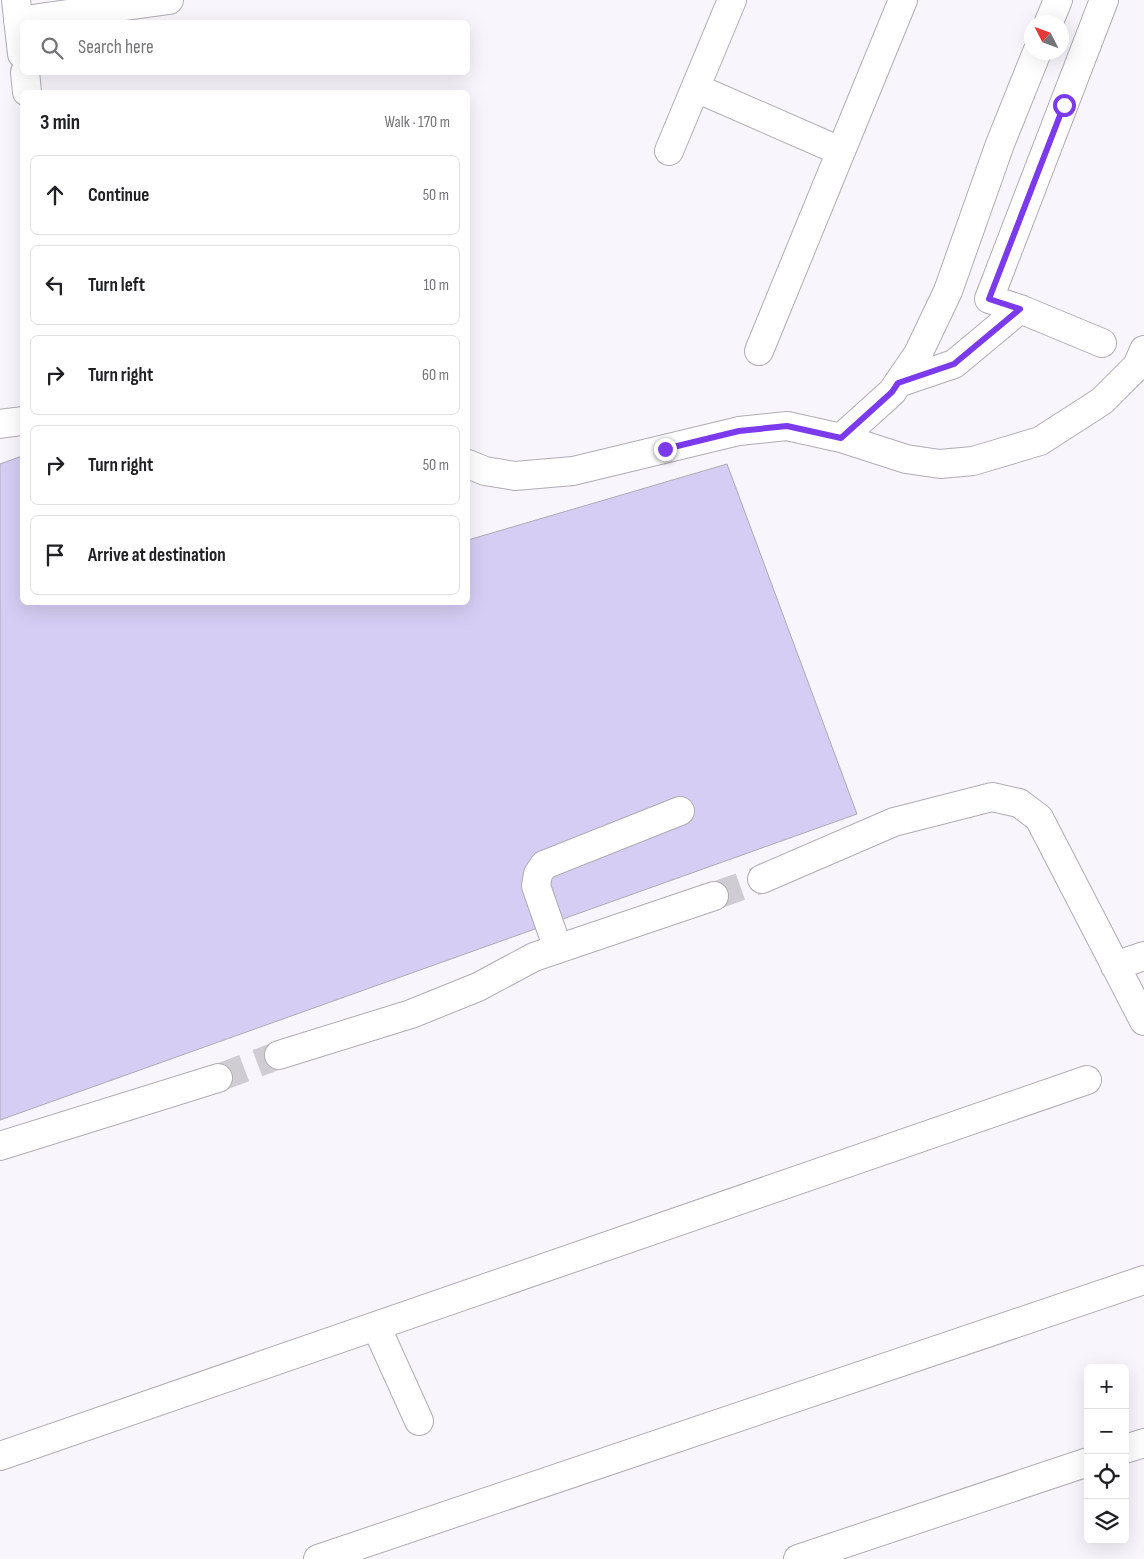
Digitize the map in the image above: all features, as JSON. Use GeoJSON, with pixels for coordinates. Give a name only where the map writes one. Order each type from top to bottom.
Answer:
{"type":"FeatureCollection","features":[{"type":"Feature","properties":{"kind":"street"},"geometry":{"type":"LineString","coordinates":[[20,37],[17,11],[169,0]]}},
{"type":"Feature","properties":{"kind":"street"},"geometry":{"type":"LineString","coordinates":[[669,151],[732,0]]}},
{"type":"Feature","properties":{"kind":"street"},"geometry":{"type":"LineString","coordinates":[[759,351],[903,0]]}},
{"type":"Feature","properties":{"kind":"street"},"geometry":{"type":"LineString","coordinates":[[1052,15],[1058,0]]}},
{"type":"Feature","properties":{"kind":"street"},"geometry":{"type":"LineString","coordinates":[[1102,343],[1020,309],[989,299],[1104,0]]}},
{"type":"Feature","properties":{"kind":"street"},"geometry":{"type":"LineString","coordinates":[[841,438],[892,392],[918,354],[948,291],[1000,144],[1034,60]]}},
{"type":"Feature","properties":{"kind":"street"},"geometry":{"type":"LineString","coordinates":[[25,75],[27,90]]}},
{"type":"Feature","properties":{"kind":"street"},"geometry":{"type":"LineString","coordinates":[[696,88],[840,150]]}},
{"type":"Feature","properties":{"kind":"street"},"geometry":{"type":"LineString","coordinates":[[898,383],[954,364],[1020,309]]}},
{"type":"Feature","properties":{"kind":"street"},"geometry":{"type":"LineString","coordinates":[[470,465],[485,471],[515,476],[573,470],[739,431],[787,426],[841,438],[906,459],[940,464],[973,461],[1040,441],[1102,401],[1137,366],[1144,350]]}},
{"type":"Feature","properties":{"kind":"street"},"geometry":{"type":"LineString","coordinates":[[0,424],[20,421]]}},
{"type":"Feature","properties":{"kind":"street"},"geometry":{"type":"LineString","coordinates":[[762,879],[894,822],[992,797],[1019,803],[1039,818],[1144,1020]]}},
{"type":"Feature","properties":{"kind":"street"},"geometry":{"type":"LineString","coordinates":[[558,949],[536,886],[538,874],[544,865],[680,811]]}},
{"type":"Feature","properties":{"kind":"street"},"geometry":{"type":"LineString","coordinates":[[280,1055],[411,1014],[478,987],[534,957],[714,896]]}},
{"type":"Feature","properties":{"kind":"street"},"geometry":{"type":"LineString","coordinates":[[1116,966],[1144,956]]}},
{"type":"Feature","properties":{"kind":"street"},"geometry":{"type":"LineString","coordinates":[[0,1146],[218,1078]]}},
{"type":"Feature","properties":{"kind":"street"},"geometry":{"type":"LineString","coordinates":[[0,1456],[1087,1080]]}},
{"type":"Feature","properties":{"kind":"street"},"geometry":{"type":"LineString","coordinates":[[318,1559],[1144,1280]]}},
{"type":"Feature","properties":{"kind":"street"},"geometry":{"type":"LineString","coordinates":[[376,1326],[419,1421]]}},
{"type":"Feature","properties":{"kind":"street"},"geometry":{"type":"LineString","coordinates":[[1129,1448],[1144,1443]]}},
{"type":"Feature","properties":{"kind":"street"},"geometry":{"type":"LineString","coordinates":[[798,1559],[1084,1463]]}},
{"type":"Feature","properties":{"kind":"building"},"geometry":{"type":"Polygon","coordinates":[[[20,457],[20,605],[470,605],[470,539],[727,464],[857,814],[0,1120],[0,464],[20,457]]]}},
{"type":"Feature","properties":{"kind":"tunnel"},"geometry":{"type":"LineString","coordinates":[[714,896],[762,879]]}},
{"type":"Feature","properties":{"kind":"tunnel"},"geometry":{"type":"LineString","coordinates":[[218,1078],[279,1055]]}},
{"type":"Feature","properties":{"kind":"route"},"geometry":{"type":"LineString","coordinates":[[665,449],[739,431],[787,426],[841,438],[892,392],[898,383],[954,364],[1020,309],[989,299],[1064,105]]}}]}
